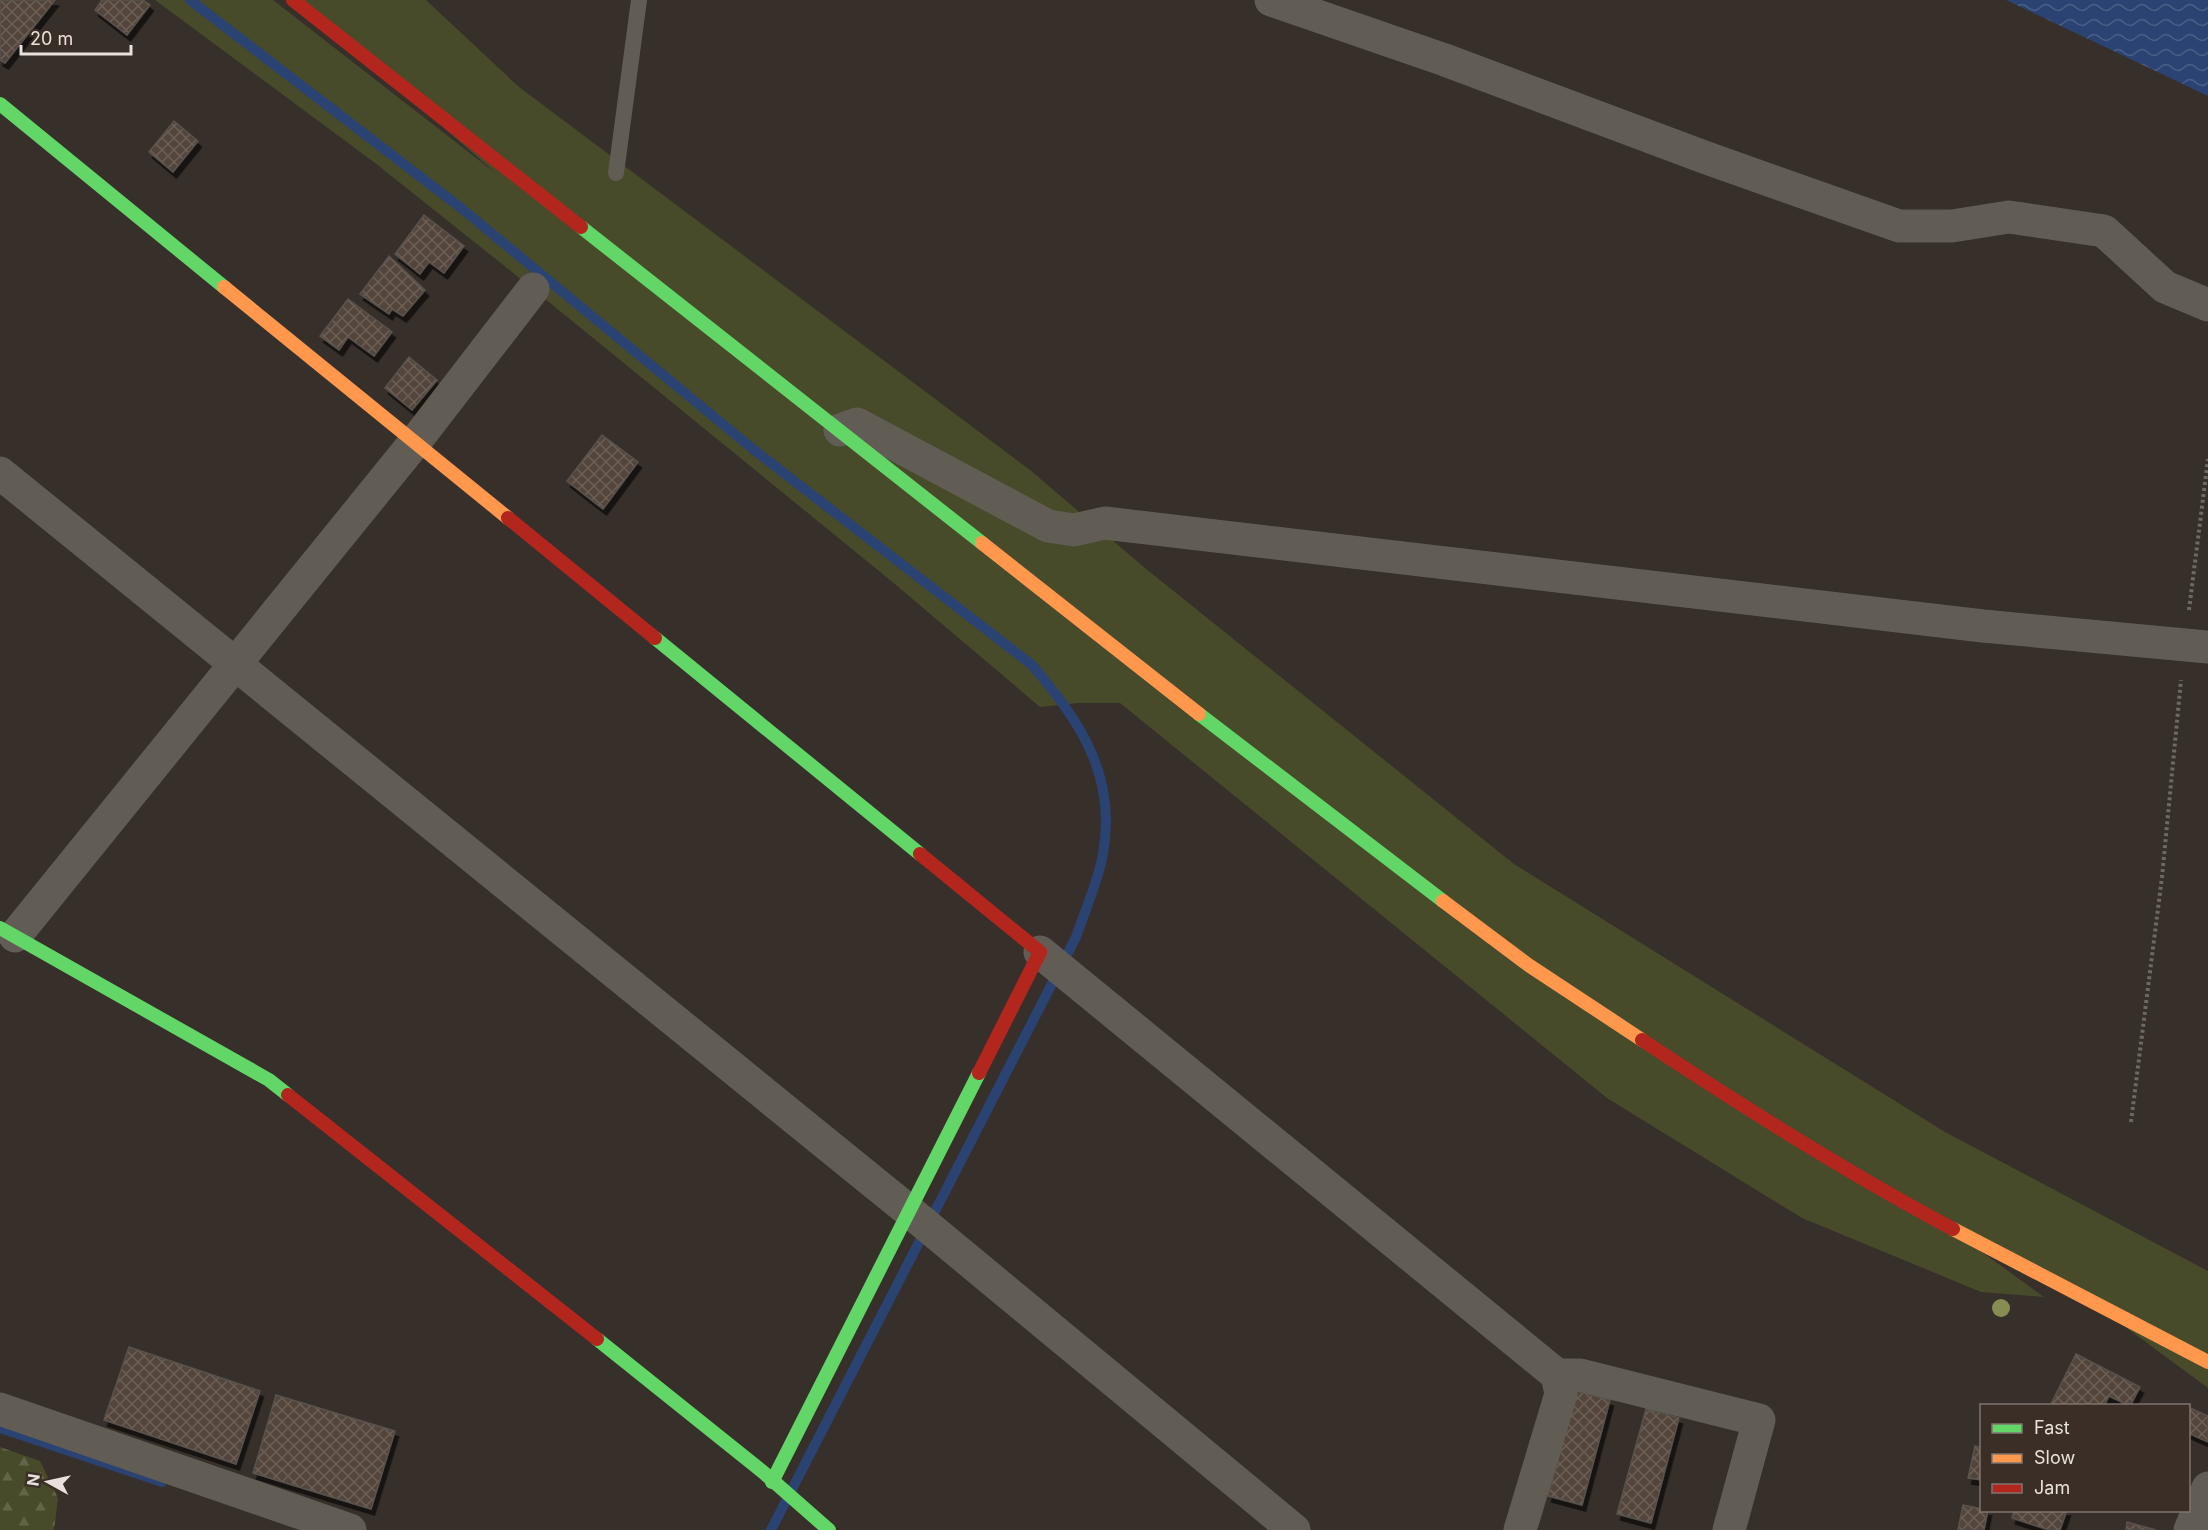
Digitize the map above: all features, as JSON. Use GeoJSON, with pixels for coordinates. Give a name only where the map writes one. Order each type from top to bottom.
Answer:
{"type":"FeatureCollection","features":[{"type":"Feature","properties":{"kind":"street"},"geometry":{"type":"LineString","coordinates":[[293,0],[1344,828],[1527,964],[1740,1105],[1889,1195],[2208,1362]]}},
{"type":"Feature","properties":{"kind":"street"},"geometry":{"type":"LineString","coordinates":[[1271,0],[1445,60],[1704,158],[1899,226],[1952,226],[2008,217],[2104,231],[2165,288],[2208,305]]}},
{"type":"Feature","properties":{"kind":"street"},"geometry":{"type":"LineString","coordinates":[[0,104],[1557,1375],[1561,1394],[1520,1530]]}},
{"type":"Feature","properties":{"kind":"street"},"geometry":{"type":"LineString","coordinates":[[533,289],[414,442],[234,663],[8,932],[269,1080],[451,1222],[829,1530]]}},
{"type":"Feature","properties":{"kind":"street"},"geometry":{"type":"LineString","coordinates":[[840,430],[857,423],[1048,526],[1074,530],[1106,523],[1983,626],[2196,646]]}},
{"type":"Feature","properties":{"kind":"street"},"geometry":{"type":"LineString","coordinates":[[0,473],[909,1211],[1294,1530]]}},
{"type":"Feature","properties":{"kind":"street"},"geometry":{"type":"LineString","coordinates":[[772,1482],[1040,952]]}},
{"type":"Feature","properties":{"kind":"street"},"geometry":{"type":"LineString","coordinates":[[1557,1375],[1580,1375],[1759,1420],[1729,1530]]}},
{"type":"Feature","properties":{"kind":"street"},"geometry":{"type":"LineString","coordinates":[[0,1409],[350,1530]]}},
{"type":"Feature","properties":{"kind":"street"},"geometry":{"type":"LineString","coordinates":[[2190,1530],[2208,1488]]}},
{"type":"Feature","properties":{"kind":"lane"},"geometry":{"type":"LineString","coordinates":[[616,173],[639,0]]}},
{"type":"Feature","properties":{"kind":"path"},"geometry":{"type":"LineString","coordinates":[[2131,1122],[2162,877],[2196,646],[2208,459]]}},
{"type":"Feature","properties":{"kind":"green space"},"geometry":{"type":"Polygon","coordinates":[[[155,0],[273,0],[498,175],[297,0],[426,0],[519,87],[1030,470],[1145,568],[1514,864],[1945,1132],[2208,1271],[2208,1388],[2090,1301],[1934,1217],[2044,1297],[1981,1292],[1802,1218],[1607,1098],[1120,703],[1079,703],[1040,707],[890,580],[507,268],[375,163],[155,0]]]}},
{"type":"Feature","properties":{"kind":"green space"},"geometry":{"type":"Polygon","coordinates":[[[0,1447],[40,1461],[58,1498],[54,1530],[0,1530],[0,1447]]]}},
{"type":"Feature","properties":{"kind":"water"},"geometry":{"type":"Polygon","coordinates":[[[2006,0],[2208,0],[2208,96],[2006,0]]]}},
{"type":"Feature","properties":{"kind":"building"},"geometry":{"type":"Polygon","coordinates":[[[0,0],[55,0],[5,63],[0,60],[0,0]]]}},
{"type":"Feature","properties":{"kind":"building"},"geometry":{"type":"Polygon","coordinates":[[[102,0],[143,0],[150,5],[127,35],[95,10],[102,0]]]}},
{"type":"Feature","properties":{"kind":"building"},"geometry":{"type":"Polygon","coordinates":[[[174,121],[198,141],[173,172],[149,152],[174,121]]]}},
{"type":"Feature","properties":{"kind":"building"},"geometry":{"type":"Polygon","coordinates":[[[424,215],[464,246],[444,273],[429,262],[420,274],[395,254],[424,215]]]}},
{"type":"Feature","properties":{"kind":"building"},"geometry":{"type":"Polygon","coordinates":[[[389,256],[425,290],[403,316],[392,309],[389,314],[360,294],[389,256]]]}},
{"type":"Feature","properties":{"kind":"building"},"geometry":{"type":"Polygon","coordinates":[[[348,299],[392,332],[374,356],[348,337],[339,350],[320,336],[348,299]]]}},
{"type":"Feature","properties":{"kind":"building"},"geometry":{"type":"Polygon","coordinates":[[[409,357],[437,380],[412,410],[385,388],[409,357]]]}},
{"type":"Feature","properties":{"kind":"building"},"geometry":{"type":"Polygon","coordinates":[[[602,435],[638,462],[603,509],[567,481],[602,435]]]}},
{"type":"Feature","properties":{"kind":"building"},"geometry":{"type":"Polygon","coordinates":[[[129,1347],[260,1391],[236,1464],[104,1420],[129,1347]]]}},
{"type":"Feature","properties":{"kind":"building"},"geometry":{"type":"Polygon","coordinates":[[[2076,1354],[2140,1387],[2131,1404],[2109,1396],[2105,1404],[2051,1404],[2076,1354]]]}},
{"type":"Feature","properties":{"kind":"building"},"geometry":{"type":"Polygon","coordinates":[[[1577,1391],[1610,1400],[1582,1505],[1548,1496],[1577,1391]]]}},
{"type":"Feature","properties":{"kind":"building"},"geometry":{"type":"Polygon","coordinates":[[[276,1395],[395,1431],[371,1509],[253,1473],[276,1395]]]}},
{"type":"Feature","properties":{"kind":"building"},"geometry":{"type":"Polygon","coordinates":[[[2190,1408],[2208,1416],[2208,1442],[2190,1434],[2190,1408]]]}},
{"type":"Feature","properties":{"kind":"building"},"geometry":{"type":"Polygon","coordinates":[[[1646,1409],[1679,1418],[1651,1523],[1617,1514],[1646,1409]]]}},
{"type":"Feature","properties":{"kind":"building"},"geometry":{"type":"Polygon","coordinates":[[[1975,1446],[1980,1447],[1980,1480],[1968,1478],[1975,1446]]]}},
{"type":"Feature","properties":{"kind":"building"},"geometry":{"type":"Polygon","coordinates":[[[1963,1505],[1980,1508],[1980,1512],[1988,1512],[1984,1530],[1958,1530],[1963,1505]]]}},
{"type":"Feature","properties":{"kind":"building"},"geometry":{"type":"Polygon","coordinates":[[[2014,1512],[2066,1512],[2060,1530],[2049,1530],[2012,1518],[2014,1512]]]}},
{"type":"Feature","properties":{"kind":"building"},"geometry":{"type":"Polygon","coordinates":[[[2127,1522],[2156,1530],[2126,1530],[2127,1522]]]}},
{"type":"Feature","properties":{"kind":"waterway"},"geometry":{"type":"LineString","coordinates":[[190,0],[461,208],[754,450],[1032,665],[1065,707],[1091,751],[1105,799],[1106,826],[1101,864],[1076,937],[771,1530]]}},
{"type":"Feature","properties":{"kind":"waterway"},"geometry":{"type":"LineString","coordinates":[[0,1428],[162,1482]]}},
{"type":"Feature","properties":{"kind":"traffic: fast"},"geometry":{"type":"LineString","coordinates":[[0,104],[224,287]]}},
{"type":"Feature","properties":{"kind":"traffic: fast"},"geometry":{"type":"LineString","coordinates":[[581,227],[982,543]]}},
{"type":"Feature","properties":{"kind":"traffic: fast"},"geometry":{"type":"LineString","coordinates":[[655,638],[920,854]]}},
{"type":"Feature","properties":{"kind":"traffic: fast"},"geometry":{"type":"LineString","coordinates":[[1199,714],[1443,901]]}},
{"type":"Feature","properties":{"kind":"traffic: fast"},"geometry":{"type":"LineString","coordinates":[[0,928],[269,1080],[288,1095]]}},
{"type":"Feature","properties":{"kind":"traffic: fast"},"geometry":{"type":"LineString","coordinates":[[772,1482],[979,1073]]}},
{"type":"Feature","properties":{"kind":"traffic: fast"},"geometry":{"type":"LineString","coordinates":[[597,1339],[763,1472],[829,1530]]}},
{"type":"Feature","properties":{"kind":"traffic: slow"},"geometry":{"type":"LineString","coordinates":[[224,287],[508,518]]}},
{"type":"Feature","properties":{"kind":"traffic: slow"},"geometry":{"type":"LineString","coordinates":[[982,543],[1199,714]]}},
{"type":"Feature","properties":{"kind":"traffic: slow"},"geometry":{"type":"LineString","coordinates":[[1443,901],[1527,964],[1642,1040]]}},
{"type":"Feature","properties":{"kind":"traffic: slow"},"geometry":{"type":"LineString","coordinates":[[1953,1229],[2208,1362]]}},
{"type":"Feature","properties":{"kind":"traffic: jam"},"geometry":{"type":"LineString","coordinates":[[293,0],[581,227]]}},
{"type":"Feature","properties":{"kind":"traffic: jam"},"geometry":{"type":"LineString","coordinates":[[508,518],[655,638]]}},
{"type":"Feature","properties":{"kind":"traffic: jam"},"geometry":{"type":"LineString","coordinates":[[920,854],[1040,952],[979,1073]]}},
{"type":"Feature","properties":{"kind":"traffic: jam"},"geometry":{"type":"LineString","coordinates":[[1642,1040],[1795,1138],[1953,1229]]}},
{"type":"Feature","properties":{"kind":"traffic: jam"},"geometry":{"type":"LineString","coordinates":[[288,1095],[597,1339]]}}]}
